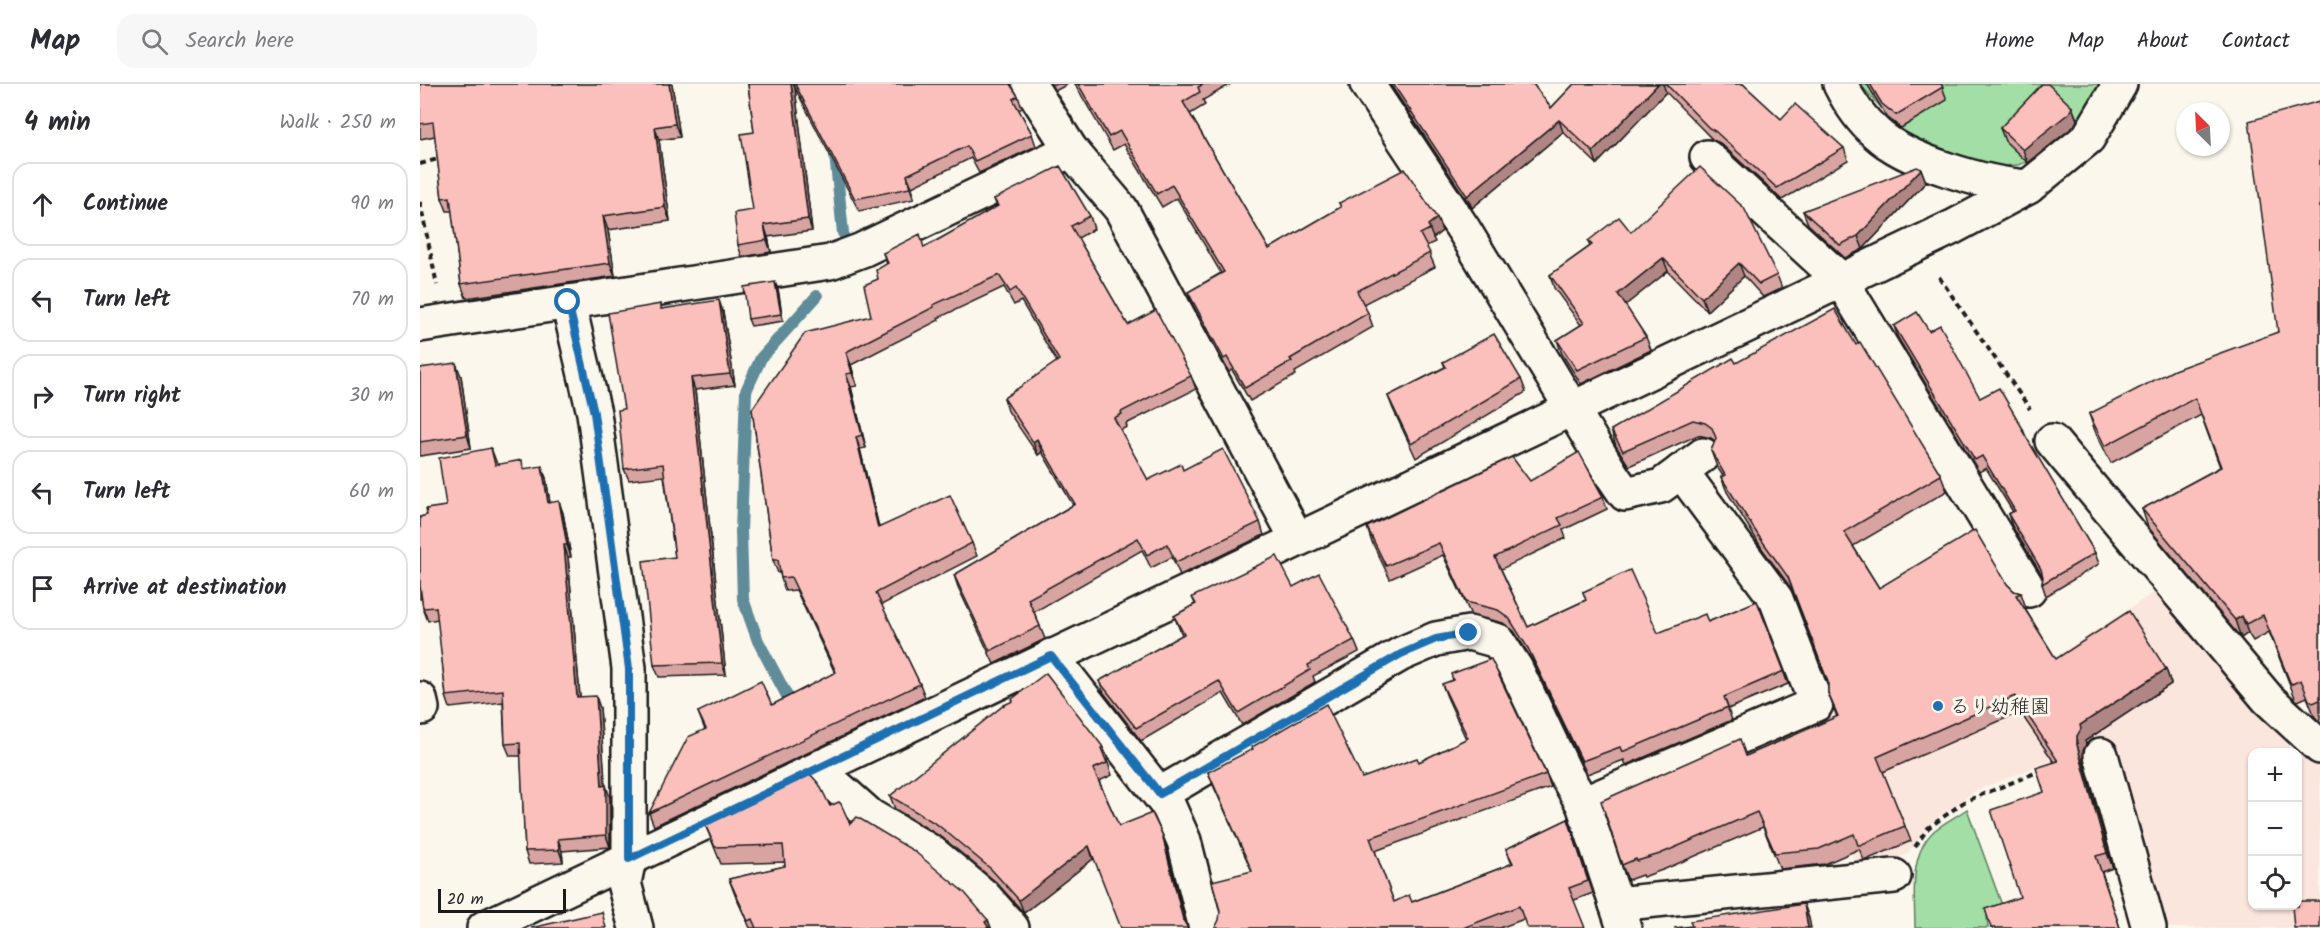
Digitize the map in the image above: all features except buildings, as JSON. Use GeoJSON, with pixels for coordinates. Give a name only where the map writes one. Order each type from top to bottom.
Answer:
{"type":"FeatureCollection","features":[{"type":"Feature","properties":{"kind":"street"},"geometry":{"type":"LineString","coordinates":[[1029,84],[1071,150],[1121,209],[1297,539]]}},
{"type":"Feature","properties":{"kind":"street"},"geometry":{"type":"LineString","coordinates":[[1367,84],[1464,230],[1612,476],[1626,494],[1661,486],[1692,463],[1776,599],[1816,704],[1583,804]]}},
{"type":"Feature","properties":{"kind":"street"},"geometry":{"type":"LineString","coordinates":[[1840,84],[1851,104],[1876,134],[1910,155],[2001,185],[2028,187]]}},
{"type":"Feature","properties":{"kind":"street"},"geometry":{"type":"LineString","coordinates":[[484,928],[1841,280],[2028,187],[2088,138],[2120,84]]}},
{"type":"Feature","properties":{"kind":"street"},"geometry":{"type":"LineString","coordinates":[[432,323],[830,262],[862,250],[1071,150]]}},
{"type":"Feature","properties":{"kind":"street"},"geometry":{"type":"LineString","coordinates":[[1707,157],[1841,280],[2029,590]]}},
{"type":"Feature","properties":{"kind":"street"},"geometry":{"type":"LineString","coordinates":[[568,302],[594,413],[629,669],[629,859],[624,883],[636,928]]}},
{"type":"Feature","properties":{"kind":"street"},"geometry":{"type":"LineString","coordinates":[[2052,441],[2268,699],[2320,747]]}},
{"type":"Feature","properties":{"kind":"street"},"geometry":{"type":"LineString","coordinates":[[1160,794],[1401,654],[1436,639],[1469,633],[1498,641],[1516,669],[1583,804],[1620,916],[1894,876]]}},
{"type":"Feature","properties":{"kind":"street"},"geometry":{"type":"LineString","coordinates":[[1051,656],[1169,807],[1184,841],[1206,928]]}},
{"type":"Feature","properties":{"kind":"street"},"geometry":{"type":"LineString","coordinates":[[2101,755],[2149,928]]}},
{"type":"Feature","properties":{"kind":"street"},"geometry":{"type":"LineString","coordinates":[[822,766],[833,783],[870,816],[931,852],[984,896],[1012,928]]}},
{"type":"Feature","properties":{"kind":"path"},"geometry":{"type":"LineString","coordinates":[[420,164],[441,158],[438,147]]}},
{"type":"Feature","properties":{"kind":"path"},"geometry":{"type":"LineString","coordinates":[[420,202],[432,323]]}},
{"type":"Feature","properties":{"kind":"path"},"geometry":{"type":"LineString","coordinates":[[1916,244],[2052,441]]}},
{"type":"Feature","properties":{"kind":"path"},"geometry":{"type":"LineString","coordinates":[[1894,876],[1928,828],[1964,802],[2043,770]]}},
{"type":"Feature","properties":{"kind":"shaded area"},"geometry":{"type":"Polygon","coordinates":[[[2159,589],[2320,758],[2320,928],[2161,928],[2107,748],[2051,761],[1977,790],[1933,821],[1905,856],[1857,864],[1797,726],[1981,646],[2002,692],[2159,589]]]}},
{"type":"Feature","properties":{"kind":"green space"},"geometry":{"type":"Polygon","coordinates":[[[1860,84],[2100,84],[2081,120],[2048,155],[2018,165],[1981,167],[1937,156],[1901,130],[1860,84]]]}},
{"type":"Feature","properties":{"kind":"green space"},"geometry":{"type":"Polygon","coordinates":[[[1967,809],[2003,908],[1987,917],[1988,928],[1915,928],[1914,889],[1920,851],[1935,830],[1967,809]]]}},
{"type":"Feature","properties":{"kind":"waterway"},"geometry":{"type":"LineString","coordinates":[[835,154],[843,233]]}},
{"type":"Feature","properties":{"kind":"waterway"},"geometry":{"type":"LineString","coordinates":[[795,711],[758,641],[743,599],[741,531],[746,391],[761,358],[817,296]]}},
{"type":"Feature","properties":{"kind":"place","name":"るり幼稚園"},"geometry":{"type":"Point","coordinates":[1938,706]}},
{"type":"Feature","properties":{"kind":"route"},"geometry":{"type":"LineString","coordinates":[[568,302],[594,413],[629,669],[629,859],[1051,656],[1160,794],[1401,654],[1436,639],[1469,633]]}}]}
